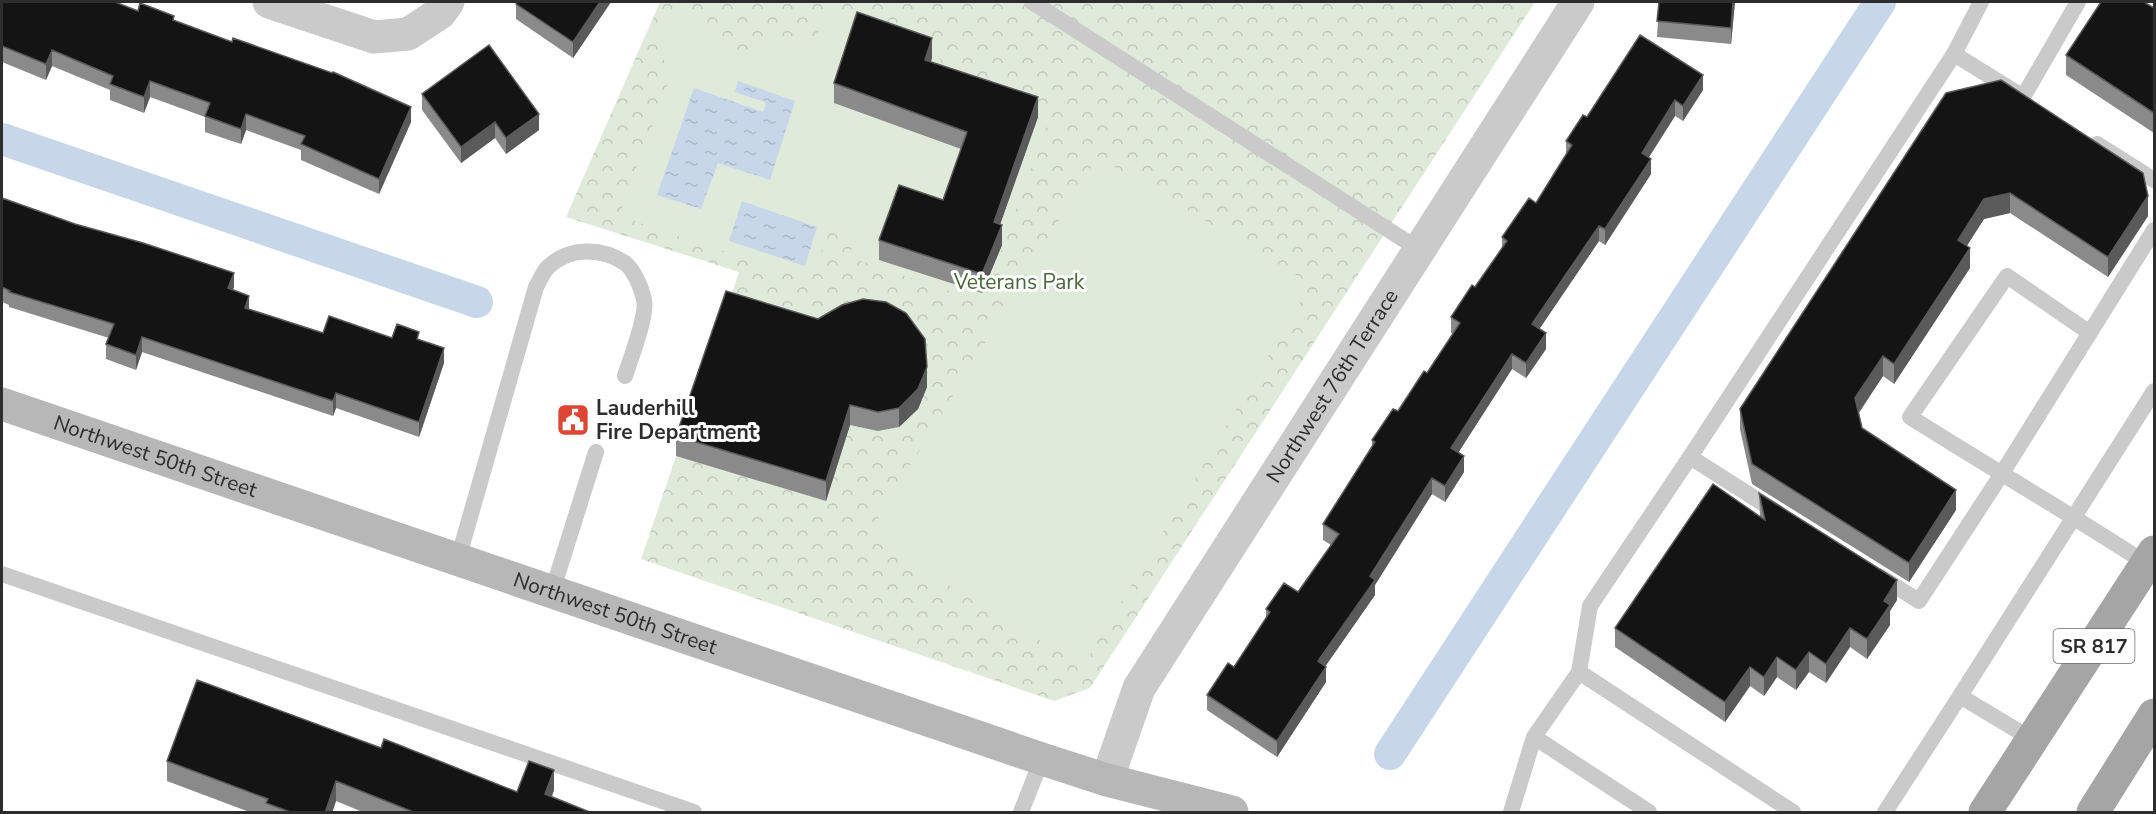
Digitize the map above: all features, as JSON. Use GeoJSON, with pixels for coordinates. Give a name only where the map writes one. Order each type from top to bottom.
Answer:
{"type":"FeatureCollection","features":[{"type":"Feature","properties":{"kind":"main road","name":"SR 817"},"geometry":{"type":"LineString","coordinates":[[1985,813],[2151,558]]}},
{"type":"Feature","properties":{"kind":"main road"},"geometry":{"type":"LineString","coordinates":[[2093,813],[2154,715]]}},
{"type":"Feature","properties":{"kind":"street"},"geometry":{"type":"LineString","coordinates":[[269,2],[374,37],[408,34],[440,14],[448,2]]}},
{"type":"Feature","properties":{"kind":"street","name":"Northwest 76th Terrace"},"geometry":{"type":"LineString","coordinates":[[1107,780],[1139,688],[1578,2]]}},
{"type":"Feature","properties":{"kind":"street","name":"Northwest 50th Street"},"geometry":{"type":"LineString","coordinates":[[2,404],[1042,759],[1107,780],[1232,813]]}},
{"type":"Feature","properties":{"kind":"street"},"geometry":{"type":"LineString","coordinates":[[1107,780],[1161,813]]}},
{"type":"Feature","properties":{"kind":"lane"},"geometry":{"type":"LineString","coordinates":[[1032,2],[1420,250]]}},
{"type":"Feature","properties":{"kind":"lane"},"geometry":{"type":"LineString","coordinates":[[1511,813],[1534,737],[1579,672],[1590,606],[1954,54],[1982,2]]}},
{"type":"Feature","properties":{"kind":"lane"},"geometry":{"type":"LineString","coordinates":[[1954,54],[2028,100],[2078,2]]}},
{"type":"Feature","properties":{"kind":"lane"},"geometry":{"type":"LineString","coordinates":[[2084,135],[2154,180]]}},
{"type":"Feature","properties":{"kind":"lane"},"geometry":{"type":"LineString","coordinates":[[1869,570],[1919,601],[2001,475],[2154,230]]}},
{"type":"Feature","properties":{"kind":"lane"},"geometry":{"type":"LineString","coordinates":[[458,560],[536,287],[546,269],[561,257],[580,251],[603,253],[627,264],[638,282],[645,302],[625,376]]}},
{"type":"Feature","properties":{"kind":"lane"},"geometry":{"type":"LineString","coordinates":[[2090,333],[2007,276],[1910,417],[2001,475],[2151,558]]}},
{"type":"Feature","properties":{"kind":"lane"},"geometry":{"type":"LineString","coordinates":[[1884,813],[2154,391]]}},
{"type":"Feature","properties":{"kind":"lane"},"geometry":{"type":"LineString","coordinates":[[552,592],[596,452]]}},
{"type":"Feature","properties":{"kind":"lane"},"geometry":{"type":"LineString","coordinates":[[1690,457],[1790,520]]}},
{"type":"Feature","properties":{"kind":"lane"},"geometry":{"type":"LineString","coordinates":[[2,574],[694,813]]}},
{"type":"Feature","properties":{"kind":"lane"},"geometry":{"type":"LineString","coordinates":[[1579,672],[1793,813]]}},
{"type":"Feature","properties":{"kind":"lane"},"geometry":{"type":"LineString","coordinates":[[1960,696],[2033,740]]}},
{"type":"Feature","properties":{"kind":"lane"},"geometry":{"type":"LineString","coordinates":[[1534,737],[1649,813]]}},
{"type":"Feature","properties":{"kind":"lane"},"geometry":{"type":"LineString","coordinates":[[1021,813],[1042,759]]}},
{"type":"Feature","properties":{"kind":"green space","name":"Veterans Park"},"geometry":{"type":"Polygon","coordinates":[[[660,2],[1535,2],[1090,688],[1054,701],[641,559],[739,272],[566,217],[660,2]]]}},
{"type":"Feature","properties":{"kind":"green space"},"geometry":{"type":"Polygon","coordinates":[[[675,2],[685,2],[710,40],[757,57],[772,40],[790,45],[817,35],[824,14],[942,53],[934,76],[1051,115],[982,302],[849,257],[858,229],[832,222],[811,281],[619,216],[671,75],[657,45],[675,2]]]}},
{"type":"Feature","properties":{"kind":"green space"},"geometry":{"type":"Polygon","coordinates":[[[1098,157],[1311,284],[1083,666],[867,537],[1098,157]]]}},
{"type":"Feature","properties":{"kind":"water"},"geometry":{"type":"Polygon","coordinates":[[[738,81],[795,101],[770,180],[718,163],[701,209],[657,195],[694,88],[763,112],[765,102],[735,92],[738,81]]]}},
{"type":"Feature","properties":{"kind":"water"},"geometry":{"type":"Polygon","coordinates":[[[742,201],[817,227],[805,266],[729,241],[742,201]]]}},
{"type":"Feature","properties":{"kind":"building"},"geometry":{"type":"Polygon","coordinates":[[[2,2],[115,2],[138,11],[140,3],[174,16],[173,20],[232,42],[233,38],[333,72],[411,107],[379,179],[301,144],[305,136],[246,114],[241,129],[205,116],[210,103],[150,81],[144,97],[110,84],[113,76],[52,50],[46,64],[2,46],[2,2]]]}},
{"type":"Feature","properties":{"kind":"building"},"geometry":{"type":"Polygon","coordinates":[[[517,2],[600,2],[573,42],[516,4],[517,2]]]}},
{"type":"Feature","properties":{"kind":"building"},"geometry":{"type":"Polygon","coordinates":[[[1659,2],[1733,2],[1731,28],[1657,21],[1659,2]]]}},
{"type":"Feature","properties":{"kind":"building"},"geometry":{"type":"Polygon","coordinates":[[[2101,2],[2144,2],[2154,8],[2154,113],[2066,55],[2101,2]]]}},
{"type":"Feature","properties":{"kind":"building"},"geometry":{"type":"Polygon","coordinates":[[[857,12],[932,38],[925,60],[1038,97],[994,222],[1002,225],[982,274],[879,240],[899,185],[943,200],[967,132],[834,83],[857,12]]]}},
{"type":"Feature","properties":{"kind":"building"},"geometry":{"type":"Polygon","coordinates":[[[1640,35],[1703,75],[1683,106],[1675,100],[1642,153],[1651,159],[1605,229],[1599,226],[1532,324],[1546,333],[1526,363],[1512,354],[1451,448],[1464,456],[1445,486],[1432,478],[1370,576],[1375,580],[1318,661],[1326,667],[1277,741],[1207,695],[1228,663],[1234,667],[1270,612],[1266,609],[1284,583],[1298,592],[1339,534],[1323,524],[1375,442],[1372,440],[1393,409],[1398,411],[1424,371],[1427,373],[1460,323],[1451,317],[1472,285],[1475,287],[1507,241],[1502,237],[1529,198],[1536,203],[1572,145],[1566,141],[1583,115],[1587,117],[1640,35]]]}},
{"type":"Feature","properties":{"kind":"building"},"geometry":{"type":"Polygon","coordinates":[[[489,45],[539,114],[506,138],[495,122],[461,147],[422,94],[489,45]]]}},
{"type":"Feature","properties":{"kind":"building"},"geometry":{"type":"Polygon","coordinates":[[[2001,80],[2143,173],[2148,196],[2108,257],[2010,193],[1984,199],[1958,240],[1970,248],[1894,364],[1883,356],[1855,398],[1862,428],[1956,490],[1909,563],[1752,464],[1740,409],[1946,93],[2001,80]]]}},
{"type":"Feature","properties":{"kind":"building"},"geometry":{"type":"Polygon","coordinates":[[[2,198],[75,224],[143,243],[234,273],[228,288],[249,296],[245,308],[323,333],[329,316],[392,338],[397,324],[419,332],[417,339],[444,348],[419,422],[336,393],[333,401],[142,337],[136,355],[106,344],[114,324],[9,292],[2,287],[2,198]]]}},
{"type":"Feature","properties":{"kind":"building"},"geometry":{"type":"Polygon","coordinates":[[[726,291],[818,319],[842,305],[863,299],[886,302],[906,313],[925,339],[927,367],[918,389],[899,408],[878,412],[850,405],[826,481],[676,436],[726,291]]]}},
{"type":"Feature","properties":{"kind":"building"},"geometry":{"type":"Polygon","coordinates":[[[1713,484],[1765,520],[1759,493],[1897,580],[1884,601],[1890,605],[1867,639],[1850,628],[1826,664],[1809,652],[1796,670],[1777,657],[1764,677],[1750,667],[1725,702],[1615,628],[1713,484]]]}},
{"type":"Feature","properties":{"kind":"building"},"geometry":{"type":"Polygon","coordinates":[[[197,680],[381,748],[384,739],[517,792],[529,761],[554,770],[545,794],[592,813],[416,813],[336,781],[325,813],[293,813],[266,803],[268,799],[167,761],[197,680]]]}},
{"type":"Feature","properties":{"kind":"waterway"},"geometry":{"type":"LineString","coordinates":[[1390,754],[1880,2]]}},
{"type":"Feature","properties":{"kind":"waterway"},"geometry":{"type":"LineString","coordinates":[[2,139],[477,302]]}},
{"type":"Feature","properties":{"kind":"place","name":"Lauderhill Fire Department"},"geometry":{"type":"Point","coordinates":[573,420]}}]}
